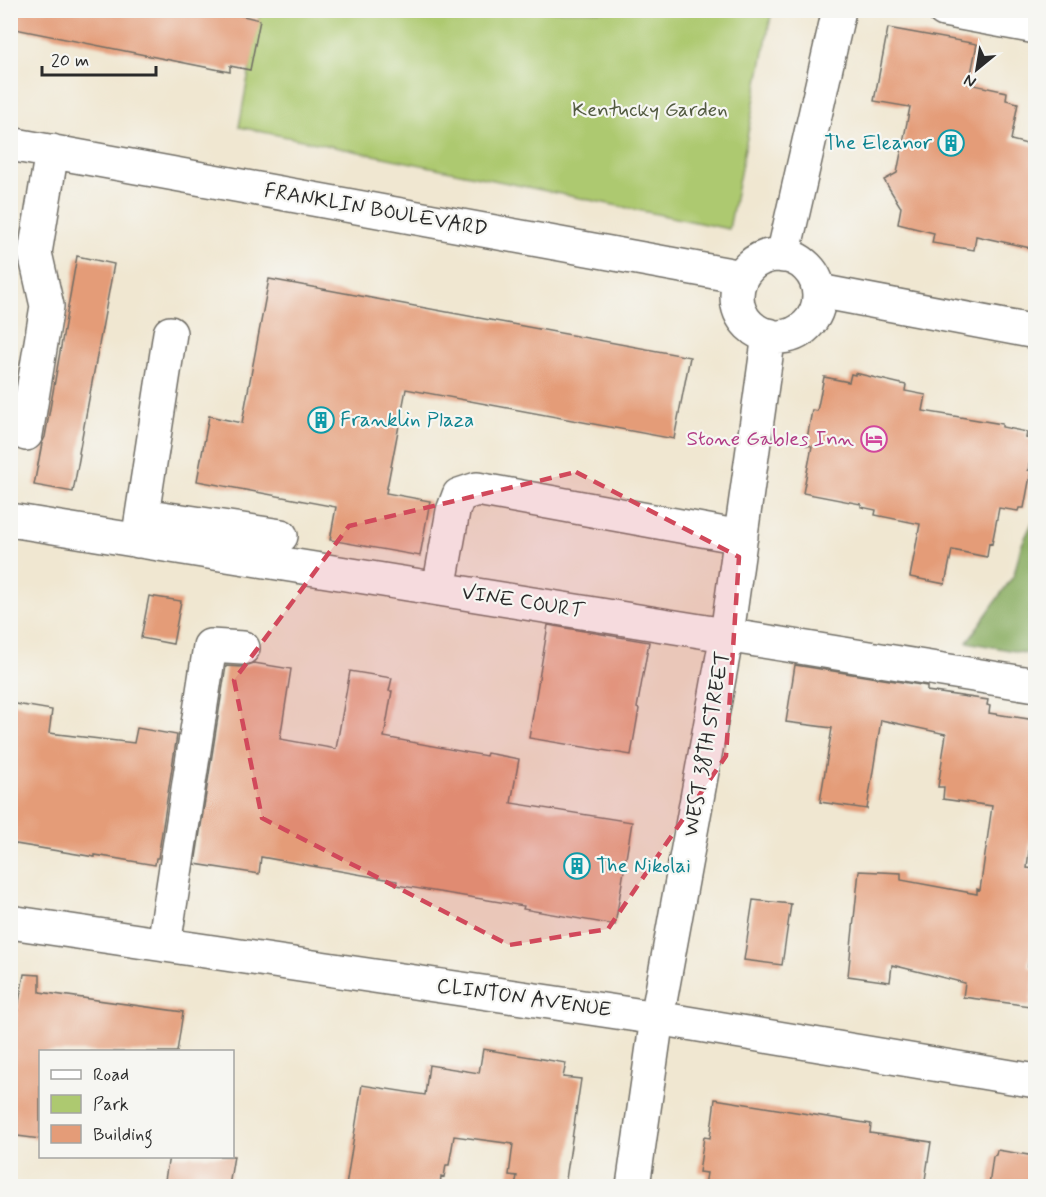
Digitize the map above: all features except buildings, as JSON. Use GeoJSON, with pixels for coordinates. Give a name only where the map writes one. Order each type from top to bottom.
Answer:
{"type":"FeatureCollection","features":[{"type":"Feature","properties":{"kind":"street"},"geometry":{"type":"LineString","coordinates":[[783,255],[839,10]]}},
{"type":"Feature","properties":{"kind":"street"},"geometry":{"type":"LineString","coordinates":[[944,10],[1035,27]]}},
{"type":"Feature","properties":{"kind":"street","name":"FRANKLIN BOULEVARD"},"geometry":{"type":"LineString","coordinates":[[10,144],[741,278]]}},
{"type":"Feature","properties":{"kind":"street"},"geometry":{"type":"LineString","coordinates":[[26,434],[47,306],[35,253],[52,152]]}},
{"type":"Feature","properties":{"kind":"street"},"geometry":{"type":"LineString","coordinates":[[783,255],[799,261],[808,268],[816,279],[819,291],[814,316],[805,327],[793,334],[779,337],[752,328],[743,316],[738,303],[737,289],[741,278],[751,265],[762,258],[783,255]]}},
{"type":"Feature","properties":{"kind":"street"},"geometry":{"type":"LineString","coordinates":[[819,291],[1035,332]]}},
{"type":"Feature","properties":{"kind":"street"},"geometry":{"type":"LineString","coordinates":[[170,333],[140,528],[281,536]]}},
{"type":"Feature","properties":{"kind":"street","name":"WEST 38TH STREET"},"geometry":{"type":"LineString","coordinates":[[633,1186],[657,1018],[727,634],[769,335]]}},
{"type":"Feature","properties":{"kind":"street"},"geometry":{"type":"LineString","coordinates":[[438,589],[453,511],[459,495],[477,489],[741,537]]}},
{"type":"Feature","properties":{"kind":"street","name":"VINE COURT"},"geometry":{"type":"LineString","coordinates":[[10,520],[140,528],[438,589],[1035,685]]}},
{"type":"Feature","properties":{"kind":"street"},"geometry":{"type":"LineString","coordinates":[[164,945],[210,646],[243,648]]}},
{"type":"Feature","properties":{"kind":"street","name":"CLINTON AVENUE"},"geometry":{"type":"LineString","coordinates":[[10,922],[657,1018],[1035,1081]]}},
{"type":"Feature","properties":{"kind":"highlighted area"},"geometry":{"type":"Polygon","coordinates":[[[576,472],[739,557],[726,756],[608,929],[509,945],[262,818],[234,680],[349,526],[576,472]]]}},
{"type":"Feature","properties":{"kind":"green space","name":"Kentucky Garden"},"geometry":{"type":"Polygon","coordinates":[[[260,11],[772,11],[729,229],[239,127],[260,11]]]}},
{"type":"Feature","properties":{"kind":"green space"},"geometry":{"type":"Polygon","coordinates":[[[1035,517],[1035,655],[967,642],[1014,575],[1021,546],[1035,517]]]}},
{"type":"Feature","properties":{"kind":"place","name":"The Eleanor"},"geometry":{"type":"Point","coordinates":[951,143]}},
{"type":"Feature","properties":{"kind":"place","name":"Franklin Plaza"},"geometry":{"type":"Point","coordinates":[321,420]}},
{"type":"Feature","properties":{"kind":"place","name":"Stone Gables Inn"},"geometry":{"type":"Point","coordinates":[874,439]}},
{"type":"Feature","properties":{"kind":"place","name":"The Nikolai"},"geometry":{"type":"Point","coordinates":[577,866]}}]}
